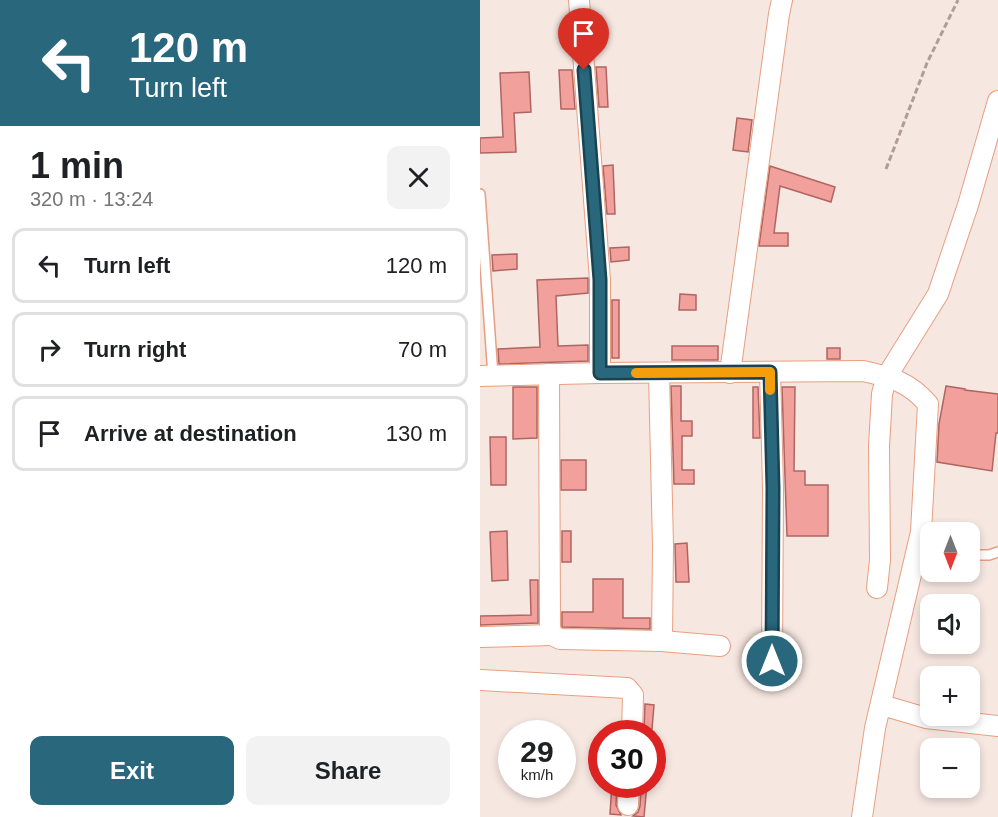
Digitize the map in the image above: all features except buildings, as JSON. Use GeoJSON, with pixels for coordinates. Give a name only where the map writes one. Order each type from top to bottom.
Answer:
{"type":"FeatureCollection","features":[{"type":"Feature","properties":{"kind":"street"},"geometry":{"type":"LineString","coordinates":[[579,0],[600,280],[600,373]]}},
{"type":"Feature","properties":{"kind":"street"},"geometry":{"type":"LineString","coordinates":[[730,373],[782,0]]}},
{"type":"Feature","properties":{"kind":"street"},"geometry":{"type":"LineString","coordinates":[[877,588],[880,560],[879,446],[882,394],[887,376],[939,294],[998,102]]}},
{"type":"Feature","properties":{"kind":"street"},"geometry":{"type":"LineString","coordinates":[[486,376],[864,371],[887,376],[916,390],[928,404],[922,522]]}},
{"type":"Feature","properties":{"kind":"street"},"geometry":{"type":"LineString","coordinates":[[770,372],[773,488],[772,661]]}},
{"type":"Feature","properties":{"kind":"street"},"geometry":{"type":"LineString","coordinates":[[549,374],[549,559],[552,635]]}},
{"type":"Feature","properties":{"kind":"street"},"geometry":{"type":"LineString","coordinates":[[659,374],[663,546],[662,641]]}},
{"type":"Feature","properties":{"kind":"street"},"geometry":{"type":"LineString","coordinates":[[862,817],[875,728],[920,562]]}},
{"type":"Feature","properties":{"kind":"street"},"geometry":{"type":"LineString","coordinates":[[480,637],[552,635],[560,639],[662,641],[720,646]]}},
{"type":"Feature","properties":{"kind":"street"},"geometry":{"type":"LineString","coordinates":[[480,680],[627,688],[633,695],[632,720]]}},
{"type":"Feature","properties":{"kind":"street"},"geometry":{"type":"LineString","coordinates":[[882,705],[926,718],[998,726]]}},
{"type":"Feature","properties":{"kind":"street"},"geometry":{"type":"LineString","coordinates":[[628,798],[628,805]]}},
{"type":"Feature","properties":{"kind":"lane"},"geometry":{"type":"LineString","coordinates":[[480,194],[486,376]]}},
{"type":"Feature","properties":{"kind":"lane"},"geometry":{"type":"LineString","coordinates":[[980,555],[998,552]]}},
{"type":"Feature","properties":{"kind":"path"},"geometry":{"type":"LineString","coordinates":[[886,170],[927,63],[958,0]]}},
{"type":"Feature","properties":{"kind":"slow traffic"},"geometry":{"type":"LineString","coordinates":[[636,373],[770,372],[770,390]]}},
{"type":"Feature","properties":{"kind":"route"},"geometry":{"type":"LineString","coordinates":[[584,70],[600,280],[600,373],[770,372],[773,488],[772,661]]}}]}
